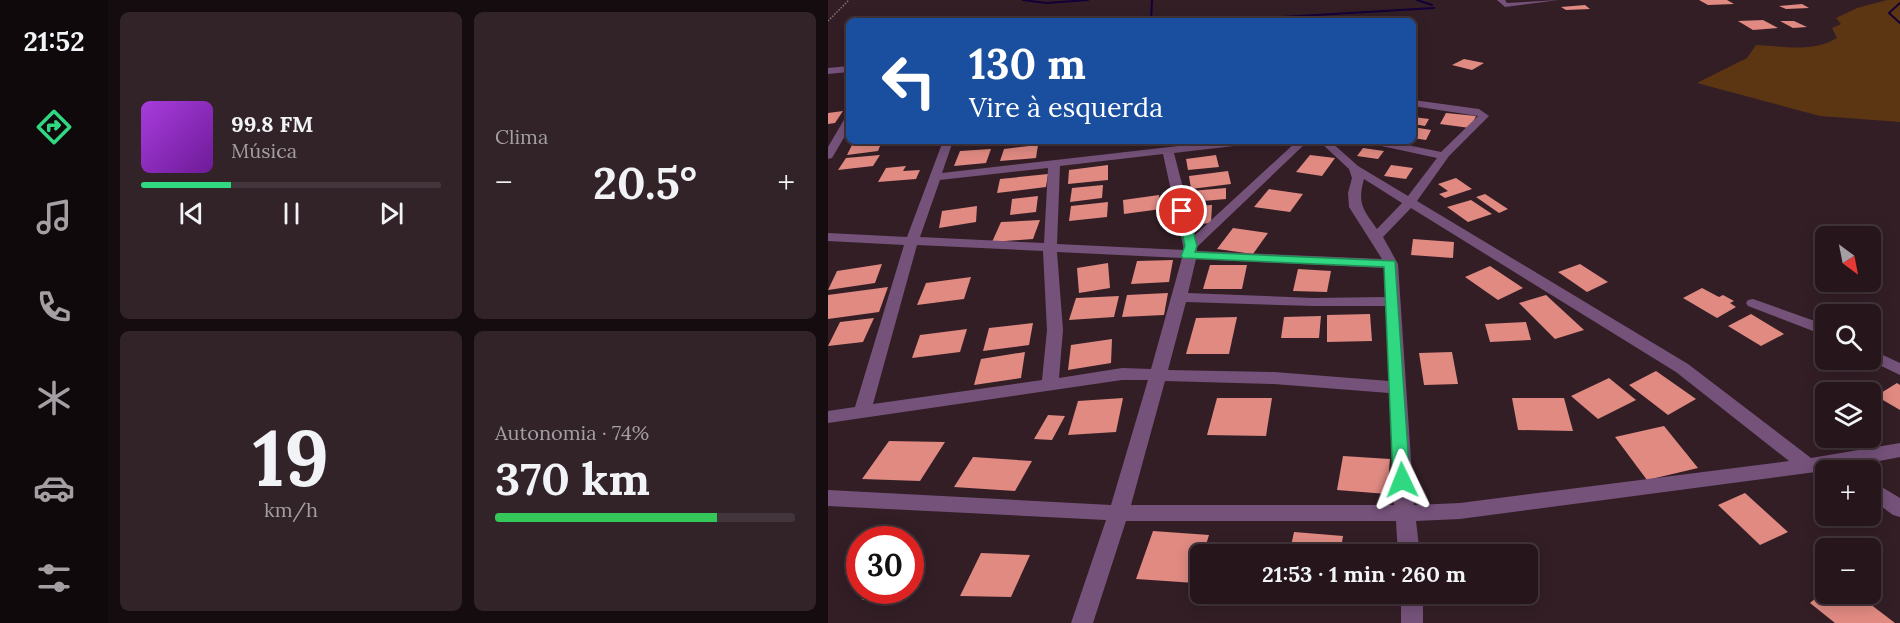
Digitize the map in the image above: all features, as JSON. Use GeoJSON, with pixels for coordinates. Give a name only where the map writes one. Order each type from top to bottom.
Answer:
{"type":"FeatureCollection","features":[{"type":"Feature","properties":{"kind":"street"},"geometry":{"type":"LineString","coordinates":[[1501,0],[1505,5],[1555,0]]}},
{"type":"Feature","properties":{"kind":"street"},"geometry":{"type":"LineString","coordinates":[[828,70],[846,69]]}},
{"type":"Feature","properties":{"kind":"street"},"geometry":{"type":"LineString","coordinates":[[1376,237],[1410,202],[1444,156],[1484,116],[1474,111],[1416,103]]}},
{"type":"Feature","properties":{"kind":"street"},"geometry":{"type":"LineString","coordinates":[[828,156],[846,125]]}},
{"type":"Feature","properties":{"kind":"street"},"geometry":{"type":"LineString","coordinates":[[863,410],[912,241],[947,144]]}},
{"type":"Feature","properties":{"kind":"street"},"geometry":{"type":"LineString","coordinates":[[935,177],[1223,144]]}},
{"type":"Feature","properties":{"kind":"street"},"geometry":{"type":"LineString","coordinates":[[1189,251],[1300,144]]}},
{"type":"Feature","properties":{"kind":"street"},"geometry":{"type":"LineString","coordinates":[[1330,144],[1354,168],[1682,368],[1808,465]]}},
{"type":"Feature","properties":{"kind":"street"},"geometry":{"type":"LineString","coordinates":[[1386,144],[1444,156]]}},
{"type":"Feature","properties":{"kind":"street"},"geometry":{"type":"LineString","coordinates":[[1082,623],[1119,513],[1180,297],[1189,251],[1168,150]]}},
{"type":"Feature","properties":{"kind":"street"},"geometry":{"type":"LineString","coordinates":[[1050,385],[1055,330],[1051,249],[1054,163]]}},
{"type":"Feature","properties":{"kind":"street"},"geometry":{"type":"LineString","coordinates":[[1354,168],[1358,178],[1354,193],[1355,207],[1376,237],[1390,264],[1408,544]]}},
{"type":"Feature","properties":{"kind":"street"},"geometry":{"type":"LineString","coordinates":[[828,237],[1051,249],[1189,251],[1390,264]]}},
{"type":"Feature","properties":{"kind":"street"},"geometry":{"type":"LineString","coordinates":[[1180,297],[1313,302],[1392,301]]}},
{"type":"Feature","properties":{"kind":"street"},"geometry":{"type":"LineString","coordinates":[[1753,303],[1815,327]]}},
{"type":"Feature","properties":{"kind":"street"},"geometry":{"type":"LineString","coordinates":[[1881,360],[1900,370]]}},
{"type":"Feature","properties":{"kind":"street"},"geometry":{"type":"LineString","coordinates":[[828,417],[863,410],[1122,374],[1274,378],[1399,388]]}},
{"type":"Feature","properties":{"kind":"street"},"geometry":{"type":"LineString","coordinates":[[1867,460],[1900,450]]}},
{"type":"Feature","properties":{"kind":"street"},"geometry":{"type":"LineString","coordinates":[[828,498],[1119,513],[1405,513],[1470,510],[1815,465]]}},
{"type":"Feature","properties":{"kind":"street"},"geometry":{"type":"LineString","coordinates":[[1881,495],[1900,509]]}},
{"type":"Feature","properties":{"kind":"street"},"geometry":{"type":"LineString","coordinates":[[1412,604],[1412,623]]}},
{"type":"Feature","properties":{"kind":"path"},"geometry":{"type":"LineString","coordinates":[[828,21],[849,0]]}},
{"type":"Feature","properties":{"kind":"shaded area"},"geometry":{"type":"Polygon","coordinates":[[[1887,0],[1900,0],[1900,122],[1820,116],[1697,83],[1747,58],[1756,45],[1797,48],[1827,43],[1837,38],[1832,28],[1841,24],[1836,18],[1857,8],[1887,0]]]}},
{"type":"Feature","properties":{"kind":"building"},"geometry":{"type":"Polygon","coordinates":[[[1699,0],[1727,0],[1734,4],[1708,5],[1699,0]]]}},
{"type":"Feature","properties":{"kind":"building"},"geometry":{"type":"Polygon","coordinates":[[[1802,4],[1809,8],[1786,9],[1779,6],[1802,4]]]}},
{"type":"Feature","properties":{"kind":"building"},"geometry":{"type":"Polygon","coordinates":[[[1585,5],[1590,9],[1566,10],[1561,7],[1585,5]]]}},
{"type":"Feature","properties":{"kind":"building"},"geometry":{"type":"Polygon","coordinates":[[[1763,20],[1778,28],[1753,30],[1738,21],[1763,20]]]}},
{"type":"Feature","properties":{"kind":"building"},"geometry":{"type":"Polygon","coordinates":[[[1780,21],[1794,21],[1807,27],[1793,28],[1780,21]]]}},
{"type":"Feature","properties":{"kind":"building"},"geometry":{"type":"Polygon","coordinates":[[[1464,59],[1484,63],[1472,70],[1452,65],[1464,59]]]}},
{"type":"Feature","properties":{"kind":"building"},"geometry":{"type":"Polygon","coordinates":[[[843,111],[835,123],[828,124],[828,113],[843,111]]]}},
{"type":"Feature","properties":{"kind":"building"},"geometry":{"type":"Polygon","coordinates":[[[1446,113],[1476,116],[1470,128],[1440,124],[1446,113]]]}},
{"type":"Feature","properties":{"kind":"building"},"geometry":{"type":"Polygon","coordinates":[[[1416,117],[1429,119],[1425,126],[1416,124],[1416,117]]]}},
{"type":"Feature","properties":{"kind":"building"},"geometry":{"type":"Polygon","coordinates":[[[1416,128],[1431,130],[1426,140],[1416,138],[1416,128]]]}},
{"type":"Feature","properties":{"kind":"building"},"geometry":{"type":"Polygon","coordinates":[[[852,144],[881,144],[878,151],[847,155],[852,144]]]}},
{"type":"Feature","properties":{"kind":"building"},"geometry":{"type":"Polygon","coordinates":[[[1038,145],[1036,158],[1000,161],[1004,149],[1038,145]]]}},
{"type":"Feature","properties":{"kind":"building"},"geometry":{"type":"Polygon","coordinates":[[[1363,148],[1384,151],[1378,159],[1357,156],[1363,148]]]}},
{"type":"Feature","properties":{"kind":"building"},"geometry":{"type":"Polygon","coordinates":[[[991,149],[986,163],[954,166],[960,151],[991,149]]]}},
{"type":"Feature","properties":{"kind":"building"},"geometry":{"type":"Polygon","coordinates":[[[880,155],[873,166],[838,170],[846,158],[880,155]]]}},
{"type":"Feature","properties":{"kind":"building"},"geometry":{"type":"Polygon","coordinates":[[[1216,155],[1219,167],[1188,170],[1186,159],[1216,155]]]}},
{"type":"Feature","properties":{"kind":"building"},"geometry":{"type":"Polygon","coordinates":[[[1310,155],[1335,158],[1322,176],[1296,172],[1310,155]]]}},
{"type":"Feature","properties":{"kind":"building"},"geometry":{"type":"Polygon","coordinates":[[[1108,165],[1108,180],[1068,184],[1069,170],[1108,165]]]}},
{"type":"Feature","properties":{"kind":"building"},"geometry":{"type":"Polygon","coordinates":[[[1391,165],[1413,168],[1406,179],[1384,176],[1391,165]]]}},
{"type":"Feature","properties":{"kind":"building"},"geometry":{"type":"Polygon","coordinates":[[[906,166],[903,171],[920,170],[916,179],[878,182],[886,168],[906,166]]]}},
{"type":"Feature","properties":{"kind":"building"},"geometry":{"type":"Polygon","coordinates":[[[1228,171],[1231,184],[1191,189],[1189,176],[1228,171]]]}},
{"type":"Feature","properties":{"kind":"building"},"geometry":{"type":"Polygon","coordinates":[[[1048,174],[1046,187],[997,193],[1000,179],[1048,174]]]}},
{"type":"Feature","properties":{"kind":"building"},"geometry":{"type":"Polygon","coordinates":[[[1456,178],[1472,189],[1445,198],[1439,194],[1448,191],[1438,184],[1456,178]]]}},
{"type":"Feature","properties":{"kind":"building"},"geometry":{"type":"Polygon","coordinates":[[[1103,185],[1102,198],[1070,202],[1072,188],[1103,185]]]}},
{"type":"Feature","properties":{"kind":"building"},"geometry":{"type":"Polygon","coordinates":[[[1226,188],[1226,199],[1191,202],[1191,191],[1226,188]]]}},
{"type":"Feature","properties":{"kind":"building"},"geometry":{"type":"Polygon","coordinates":[[[1269,189],[1303,194],[1290,212],[1254,207],[1269,189]]]}},
{"type":"Feature","properties":{"kind":"building"},"geometry":{"type":"Polygon","coordinates":[[[1485,194],[1508,209],[1499,213],[1476,197],[1485,194]]]}},
{"type":"Feature","properties":{"kind":"building"},"geometry":{"type":"Polygon","coordinates":[[[1159,195],[1161,209],[1124,214],[1123,200],[1159,195]]]}},
{"type":"Feature","properties":{"kind":"building"},"geometry":{"type":"Polygon","coordinates":[[[1038,196],[1036,212],[1010,215],[1012,199],[1038,196]]]}},
{"type":"Feature","properties":{"kind":"building"},"geometry":{"type":"Polygon","coordinates":[[[1471,200],[1492,214],[1468,222],[1447,207],[1471,200]]]}},
{"type":"Feature","properties":{"kind":"building"},"geometry":{"type":"Polygon","coordinates":[[[1108,202],[1107,217],[1069,221],[1071,206],[1108,202]]]}},
{"type":"Feature","properties":{"kind":"building"},"geometry":{"type":"Polygon","coordinates":[[[1212,205],[1211,223],[1191,225],[1193,206],[1212,205]]]}},
{"type":"Feature","properties":{"kind":"building"},"geometry":{"type":"Polygon","coordinates":[[[977,206],[976,222],[939,228],[942,211],[977,206]]]}},
{"type":"Feature","properties":{"kind":"building"},"geometry":{"type":"Polygon","coordinates":[[[1040,220],[1033,239],[992,242],[1001,222],[1040,220]]]}},
{"type":"Feature","properties":{"kind":"building"},"geometry":{"type":"Polygon","coordinates":[[[1233,228],[1268,233],[1253,254],[1217,249],[1233,228]]]}},
{"type":"Feature","properties":{"kind":"building"},"geometry":{"type":"Polygon","coordinates":[[[1413,239],[1454,242],[1453,258],[1411,255],[1413,239]]]}},
{"type":"Feature","properties":{"kind":"building"},"geometry":{"type":"Polygon","coordinates":[[[1173,260],[1169,282],[1131,284],[1137,261],[1173,260]]]}},
{"type":"Feature","properties":{"kind":"building"},"geometry":{"type":"Polygon","coordinates":[[[1108,263],[1110,288],[1079,293],[1077,268],[1108,263]]]}},
{"type":"Feature","properties":{"kind":"building"},"geometry":{"type":"Polygon","coordinates":[[[882,264],[875,283],[828,290],[837,271],[882,264]]]}},
{"type":"Feature","properties":{"kind":"building"},"geometry":{"type":"Polygon","coordinates":[[[1580,264],[1608,282],[1587,292],[1558,272],[1580,264]]]}},
{"type":"Feature","properties":{"kind":"building"},"geometry":{"type":"Polygon","coordinates":[[[1210,265],[1247,265],[1242,289],[1203,289],[1210,265]]]}},
{"type":"Feature","properties":{"kind":"building"},"geometry":{"type":"Polygon","coordinates":[[[1490,266],[1523,288],[1498,300],[1465,277],[1490,266]]]}},
{"type":"Feature","properties":{"kind":"building"},"geometry":{"type":"Polygon","coordinates":[[[1298,269],[1331,271],[1327,292],[1293,291],[1298,269]]]}},
{"type":"Feature","properties":{"kind":"building"},"geometry":{"type":"Polygon","coordinates":[[[971,277],[964,299],[917,305],[926,283],[971,277]]]}},
{"type":"Feature","properties":{"kind":"building"},"geometry":{"type":"Polygon","coordinates":[[[888,287],[879,312],[828,319],[828,295],[888,287]]]}},
{"type":"Feature","properties":{"kind":"building"},"geometry":{"type":"Polygon","coordinates":[[[1702,288],[1719,297],[1723,295],[1734,301],[1730,303],[1736,307],[1717,318],[1683,298],[1702,288]]]}},
{"type":"Feature","properties":{"kind":"building"},"geometry":{"type":"Polygon","coordinates":[[[1168,293],[1164,315],[1122,317],[1127,295],[1168,293]]]}},
{"type":"Feature","properties":{"kind":"building"},"geometry":{"type":"Polygon","coordinates":[[[1546,295],[1584,330],[1555,339],[1519,303],[1546,295]]]}},
{"type":"Feature","properties":{"kind":"building"},"geometry":{"type":"Polygon","coordinates":[[[1119,296],[1114,317],[1069,320],[1076,298],[1119,296]]]}},
{"type":"Feature","properties":{"kind":"building"},"geometry":{"type":"Polygon","coordinates":[[[1370,314],[1372,341],[1327,342],[1327,315],[1370,314]]]}},
{"type":"Feature","properties":{"kind":"building"},"geometry":{"type":"Polygon","coordinates":[[[1751,314],[1784,334],[1761,346],[1728,326],[1751,314]]]}},
{"type":"Feature","properties":{"kind":"building"},"geometry":{"type":"Polygon","coordinates":[[[1321,316],[1319,338],[1281,338],[1284,317],[1321,316]]]}},
{"type":"Feature","properties":{"kind":"building"},"geometry":{"type":"Polygon","coordinates":[[[1237,317],[1229,354],[1186,354],[1196,318],[1237,317]]]}},
{"type":"Feature","properties":{"kind":"building"},"geometry":{"type":"Polygon","coordinates":[[[874,318],[863,342],[828,346],[840,322],[874,318]]]}},
{"type":"Feature","properties":{"kind":"building"},"geometry":{"type":"Polygon","coordinates":[[[1526,322],[1531,340],[1490,342],[1485,324],[1526,322]]]}},
{"type":"Feature","properties":{"kind":"building"},"geometry":{"type":"Polygon","coordinates":[[[1033,323],[1029,345],[983,351],[989,328],[1033,323]]]}},
{"type":"Feature","properties":{"kind":"building"},"geometry":{"type":"Polygon","coordinates":[[[967,329],[960,352],[912,358],[920,335],[967,329]]]}},
{"type":"Feature","properties":{"kind":"building"},"geometry":{"type":"Polygon","coordinates":[[[1112,339],[1111,363],[1068,370],[1071,345],[1112,339]]]}},
{"type":"Feature","properties":{"kind":"building"},"geometry":{"type":"Polygon","coordinates":[[[1025,352],[1021,378],[974,385],[981,359],[1025,352]]]}},
{"type":"Feature","properties":{"kind":"building"},"geometry":{"type":"Polygon","coordinates":[[[1452,352],[1458,384],[1424,385],[1419,353],[1452,352]]]}},
{"type":"Feature","properties":{"kind":"building"},"geometry":{"type":"Polygon","coordinates":[[[1656,371],[1696,399],[1668,415],[1629,385],[1656,371]]]}},
{"type":"Feature","properties":{"kind":"building"},"geometry":{"type":"Polygon","coordinates":[[[1609,378],[1636,400],[1598,419],[1571,396],[1609,378]]]}},
{"type":"Feature","properties":{"kind":"building"},"geometry":{"type":"Polygon","coordinates":[[[1897,383],[1900,385],[1900,410],[1881,399],[1881,393],[1897,383]]]}},
{"type":"Feature","properties":{"kind":"building"},"geometry":{"type":"Polygon","coordinates":[[[1123,398],[1116,432],[1068,435],[1078,401],[1123,398]]]}},
{"type":"Feature","properties":{"kind":"building"},"geometry":{"type":"Polygon","coordinates":[[[1217,398],[1272,398],[1266,436],[1207,435],[1217,398]]]}},
{"type":"Feature","properties":{"kind":"building"},"geometry":{"type":"Polygon","coordinates":[[[1512,398],[1564,398],[1573,431],[1518,430],[1512,398]]]}},
{"type":"Feature","properties":{"kind":"building"},"geometry":{"type":"Polygon","coordinates":[[[1048,415],[1065,416],[1052,440],[1034,439],[1048,415]]]}},
{"type":"Feature","properties":{"kind":"building"},"geometry":{"type":"Polygon","coordinates":[[[1664,426],[1698,468],[1647,480],[1615,437],[1664,426]]]}},
{"type":"Feature","properties":{"kind":"building"},"geometry":{"type":"Polygon","coordinates":[[[889,441],[945,442],[920,481],[862,479],[889,441]]]}},
{"type":"Feature","properties":{"kind":"building"},"geometry":{"type":"Polygon","coordinates":[[[1343,456],[1390,459],[1387,494],[1337,490],[1343,456]]]}},
{"type":"Feature","properties":{"kind":"building"},"geometry":{"type":"Polygon","coordinates":[[[973,457],[1032,461],[1015,491],[954,487],[973,457]]]}},
{"type":"Feature","properties":{"kind":"building"},"geometry":{"type":"Polygon","coordinates":[[[1745,493],[1788,532],[1760,545],[1718,505],[1745,493]]]}},
{"type":"Feature","properties":{"kind":"building"},"geometry":{"type":"Polygon","coordinates":[[[1153,531],[1209,535],[1206,544],[1190,544],[1190,583],[1136,579],[1153,531]]]}},
{"type":"Feature","properties":{"kind":"building"},"geometry":{"type":"Polygon","coordinates":[[[1294,532],[1343,536],[1342,544],[1291,544],[1294,532]]]}},
{"type":"Feature","properties":{"kind":"building"},"geometry":{"type":"Polygon","coordinates":[[[981,553],[1030,555],[1011,597],[960,596],[981,553]]]}},
{"type":"Feature","properties":{"kind":"building"},"geometry":{"type":"Polygon","coordinates":[[[1815,599],[1815,604],[1870,604],[1895,623],[1835,623],[1810,603],[1815,599]]]}},
{"type":"Feature","properties":{"kind":"waterway"},"geometry":{"type":"LineString","coordinates":[[1023,0],[1046,3],[1088,0]]}},
{"type":"Feature","properties":{"kind":"waterway"},"geometry":{"type":"LineString","coordinates":[[1151,18],[1152,0]]}},
{"type":"Feature","properties":{"kind":"waterway"},"geometry":{"type":"LineString","coordinates":[[1417,0],[1432,5]]}},
{"type":"Feature","properties":{"kind":"waterway"},"geometry":{"type":"LineString","coordinates":[[1900,3],[1889,13],[1900,23]]}},
{"type":"Feature","properties":{"kind":"waterway"},"geometry":{"type":"LineString","coordinates":[[1266,18],[1434,8]]}},
{"type":"Feature","properties":{"kind":"route"},"geometry":{"type":"LineString","coordinates":[[1182,211],[1191,246],[1188,256],[1390,264],[1399,388],[1402,480]]}}]}
